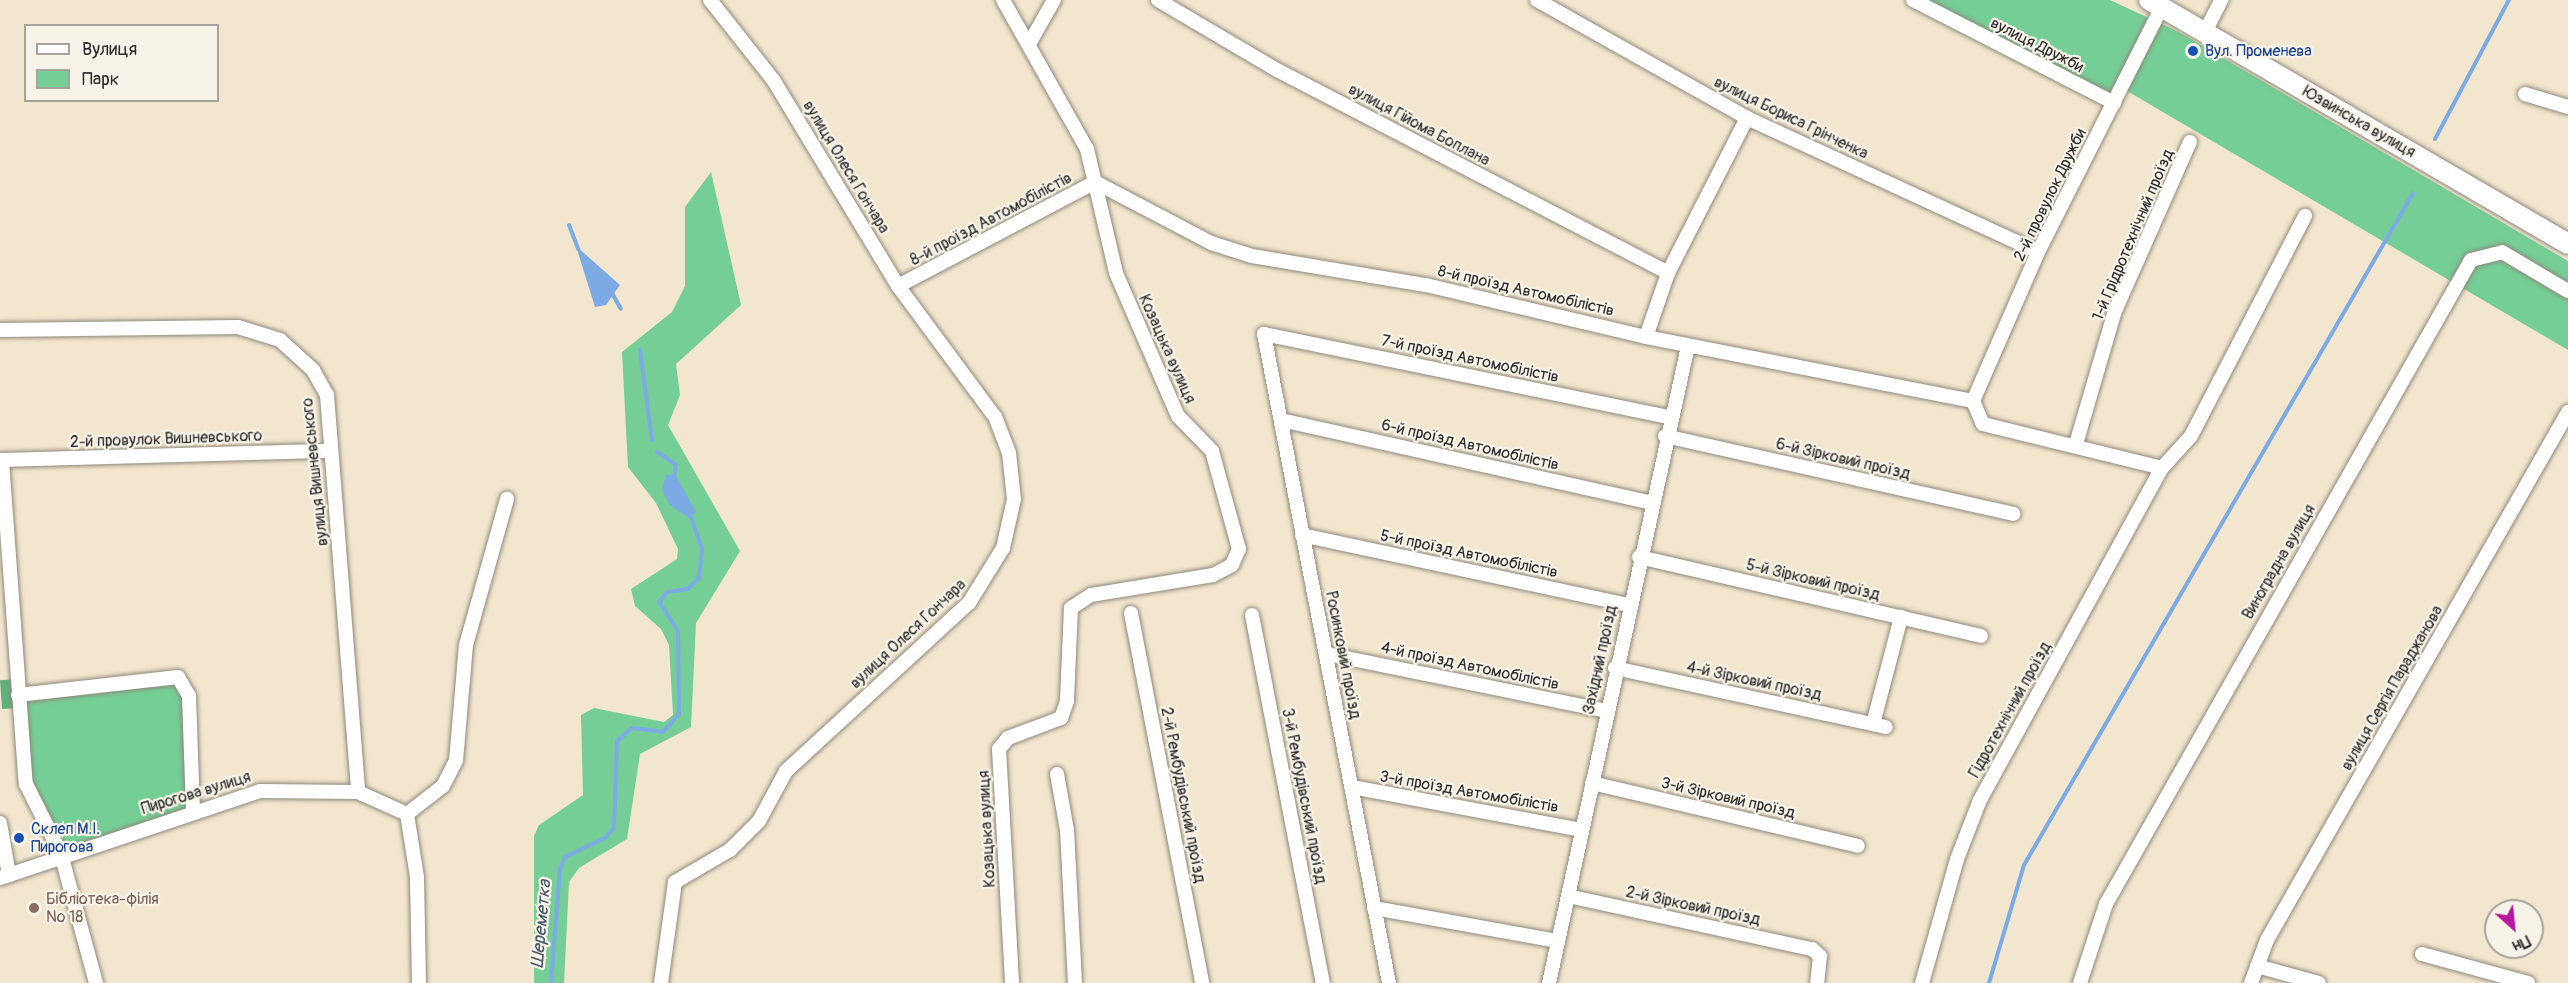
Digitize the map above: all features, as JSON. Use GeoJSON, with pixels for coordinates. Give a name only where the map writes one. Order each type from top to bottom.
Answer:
{"type":"FeatureCollection","features":[{"type":"Feature","properties":{"kind":"main road","name":"Юзвинська вулиця"},"geometry":{"type":"LineString","coordinates":[[2156,4],[2568,244]]}},
{"type":"Feature","properties":{"kind":"street","name":"вулиця Олеся Гончара"},"geometry":{"type":"LineString","coordinates":[[661,983],[675,882],[730,849],[759,821],[786,771],[969,603],[1003,548],[1014,487],[1002,432],[898,286],[790,105],[710,0]]}},
{"type":"Feature","properties":{"kind":"street","name":"Козацька вулиця"},"geometry":{"type":"LineString","coordinates":[[1003,0],[1087,149],[1116,273],[1178,416],[1212,452],[1239,549],[1232,565],[1213,575],[1091,595],[1071,608],[1067,701],[1061,718],[1008,738],[999,749],[1012,983]]}},
{"type":"Feature","properties":{"kind":"street"},"geometry":{"type":"LineString","coordinates":[[1029,44],[1054,0]]}},
{"type":"Feature","properties":{"kind":"street","name":"вулиця Гійома Боплана"},"geometry":{"type":"LineString","coordinates":[[1158,0],[1277,70],[1668,273]]}},
{"type":"Feature","properties":{"kind":"street","name":"вулиця Бориса Грінченка"},"geometry":{"type":"LineString","coordinates":[[1537,0],[1747,118],[2038,252]]}},
{"type":"Feature","properties":{"kind":"street","name":"вулиця Дружби"},"geometry":{"type":"LineString","coordinates":[[1913,0],[2114,103]]}},
{"type":"Feature","properties":{"kind":"street"},"geometry":{"type":"LineString","coordinates":[[2205,32],[2221,0]]}},
{"type":"Feature","properties":{"kind":"street","name":"2-й провулок Дружби"},"geometry":{"type":"LineString","coordinates":[[1973,401],[2038,252],[2114,103],[2156,4]]}},
{"type":"Feature","properties":{"kind":"street"},"geometry":{"type":"LineString","coordinates":[[2525,94],[2568,107]]}},
{"type":"Feature","properties":{"kind":"street"},"geometry":{"type":"LineString","coordinates":[[1646,337],[1668,273],[1747,118]]}},
{"type":"Feature","properties":{"kind":"street","name":"1-й Грідротехнічний проїзд"},"geometry":{"type":"LineString","coordinates":[[2076,444],[2115,312],[2190,142]]}},
{"type":"Feature","properties":{"kind":"street","name":"8-й проїзд Автомобілістів"},"geometry":{"type":"LineString","coordinates":[[898,286],[1095,182],[1211,243],[1252,256],[1426,285],[1688,346],[1973,401]]}},
{"type":"Feature","properties":{"kind":"street","name":"Гідротехнічний проїзд"},"geometry":{"type":"LineString","coordinates":[[1922,983],[1972,817],[2162,468],[2191,436],[2305,216]]}},
{"type":"Feature","properties":{"kind":"street","name":"Виноградна вулиця"},"geometry":{"type":"LineString","coordinates":[[2080,983],[2106,904],[2471,260],[2502,252],[2568,291]]}},
{"type":"Feature","properties":{"kind":"street","name":"вулиця Вишневського"},"geometry":{"type":"LineString","coordinates":[[0,330],[122,324],[238,327],[262,333],[299,352],[313,370],[327,395],[358,792]]}},
{"type":"Feature","properties":{"kind":"street","name":"7-й проїзд Автомобілістів"},"geometry":{"type":"LineString","coordinates":[[1264,334],[1670,417]]}},
{"type":"Feature","properties":{"kind":"street","name":"Росинковий проїзд"},"geometry":{"type":"LineString","coordinates":[[1264,334],[1389,983]]}},
{"type":"Feature","properties":{"kind":"street","name":"Західний проїзд"},"geometry":{"type":"LineString","coordinates":[[1550,983],[1628,604],[1665,436],[1688,346]]}},
{"type":"Feature","properties":{"kind":"street"},"geometry":{"type":"LineString","coordinates":[[1973,401],[1983,424],[2076,444],[2162,468]]}},
{"type":"Feature","properties":{"kind":"street","name":"вулиця Сергія Параджанова"},"geometry":{"type":"LineString","coordinates":[[2252,983],[2257,966],[2568,412]]}},
{"type":"Feature","properties":{"kind":"street","name":"6-й проїзд Автомобілістів"},"geometry":{"type":"LineString","coordinates":[[1281,420],[1651,503]]}},
{"type":"Feature","properties":{"kind":"street","name":"6-й Зірковий проїзд"},"geometry":{"type":"LineString","coordinates":[[1665,436],[2013,514]]}},
{"type":"Feature","properties":{"kind":"street","name":"2-й провулок Вишневського"},"geometry":{"type":"LineString","coordinates":[[96,983],[61,854],[26,784],[1,461],[331,452]]}},
{"type":"Feature","properties":{"kind":"street"},"geometry":{"type":"LineString","coordinates":[[419,983],[417,877],[407,814],[443,786],[456,762],[466,645],[507,500]]}},
{"type":"Feature","properties":{"kind":"street","name":"5-й проїзд Автомобілістів"},"geometry":{"type":"LineString","coordinates":[[1302,535],[1628,604]]}},
{"type":"Feature","properties":{"kind":"street","name":"5-й Зірковий проїзд"},"geometry":{"type":"LineString","coordinates":[[1639,557],[1981,636]]}},
{"type":"Feature","properties":{"kind":"street","name":"2-й Рембудівський проїзд"},"geometry":{"type":"LineString","coordinates":[[1131,613],[1202,983]]}},
{"type":"Feature","properties":{"kind":"street","name":"3-й Рембудівський проїзд"},"geometry":{"type":"LineString","coordinates":[[1252,615],[1323,983]]}},
{"type":"Feature","properties":{"kind":"street","name":"4-й Зірковий проїзд"},"geometry":{"type":"LineString","coordinates":[[1615,668],[1880,726],[1901,617]]}},
{"type":"Feature","properties":{"kind":"street","name":"4-й проїзд Автомобілістів"},"geometry":{"type":"LineString","coordinates":[[1327,654],[1606,711]]}},
{"type":"Feature","properties":{"kind":"street"},"geometry":{"type":"LineString","coordinates":[[18,695],[178,677],[189,696],[193,809]]}},
{"type":"Feature","properties":{"kind":"street"},"geometry":{"type":"LineString","coordinates":[[1057,774],[1067,830],[1075,983]]}},
{"type":"Feature","properties":{"kind":"street","name":"3-й Зірковий проїзд"},"geometry":{"type":"LineString","coordinates":[[1592,783],[1858,846]]}},
{"type":"Feature","properties":{"kind":"street","name":"3-й проїзд Автомобілістів"},"geometry":{"type":"LineString","coordinates":[[1352,788],[1581,830]]}},
{"type":"Feature","properties":{"kind":"street","name":"Пирогова вулиця"},"geometry":{"type":"LineString","coordinates":[[4,877],[61,854],[193,809],[267,790],[358,792],[407,814]]}},
{"type":"Feature","properties":{"kind":"street"},"geometry":{"type":"LineString","coordinates":[[0,824],[4,877]]}},
{"type":"Feature","properties":{"kind":"street","name":"2-й Зірковий проїзд"},"geometry":{"type":"LineString","coordinates":[[1568,896],[1812,950],[1820,956],[1817,983]]}},
{"type":"Feature","properties":{"kind":"street"},"geometry":{"type":"LineString","coordinates":[[1374,908],[1558,941]]}},
{"type":"Feature","properties":{"kind":"street"},"geometry":{"type":"LineString","coordinates":[[2422,954],[2528,983]]}},
{"type":"Feature","properties":{"kind":"street"},"geometry":{"type":"LineString","coordinates":[[2257,966],[2319,983]]}},
{"type":"Feature","properties":{"kind":"green space"},"geometry":{"type":"Polygon","coordinates":[[[1913,0],[2110,0],[2179,32],[2568,261],[2568,350],[2122,88],[2114,103],[1913,0]]]}},
{"type":"Feature","properties":{"kind":"green space"},"geometry":{"type":"Polygon","coordinates":[[[711,172],[741,305],[676,364],[680,395],[668,425],[740,551],[696,623],[691,727],[640,754],[627,839],[579,868],[569,882],[564,983],[534,983],[534,836],[539,825],[583,795],[581,715],[594,708],[664,722],[673,715],[669,645],[661,629],[635,606],[631,589],[677,559],[678,549],[656,503],[628,467],[622,352],[672,312],[685,286],[685,207],[711,172]]]}},
{"type":"Feature","properties":{"kind":"green space"},"geometry":{"type":"Polygon","coordinates":[[[17,679],[19,708],[2,709],[0,680],[17,679]]]}},
{"type":"Feature","properties":{"kind":"green space"},"geometry":{"type":"Polygon","coordinates":[[[182,679],[193,809],[61,854],[26,784],[18,695],[182,679]]]}},
{"type":"Feature","properties":{"kind":"water"},"geometry":{"type":"Polygon","coordinates":[[[576,246],[620,285],[606,305],[595,307],[576,246]]]}},
{"type":"Feature","properties":{"kind":"water"},"geometry":{"type":"Polygon","coordinates":[[[675,474],[696,512],[689,518],[670,505],[662,490],[666,475],[675,474]]]}},
{"type":"Feature","properties":{"kind":"waterway"},"geometry":{"type":"LineString","coordinates":[[2435,139],[2509,0]]}},
{"type":"Feature","properties":{"kind":"waterway"},"geometry":{"type":"LineString","coordinates":[[1989,983],[2024,865],[2413,193]]}},
{"type":"Feature","properties":{"kind":"waterway","name":"Шереметка"},"geometry":{"type":"LineString","coordinates":[[569,225],[578,249]]}},
{"type":"Feature","properties":{"kind":"waterway","name":"Шереметка"},"geometry":{"type":"LineString","coordinates":[[612,293],[621,309]]}},
{"type":"Feature","properties":{"kind":"waterway","name":"Шереметка"},"geometry":{"type":"LineString","coordinates":[[640,350],[652,440]]}},
{"type":"Feature","properties":{"kind":"waterway","name":"Шереметка"},"geometry":{"type":"LineString","coordinates":[[657,452],[676,465],[674,479]]}},
{"type":"Feature","properties":{"kind":"waterway","name":"Шереметка"},"geometry":{"type":"LineString","coordinates":[[551,983],[560,869],[565,857],[605,838],[614,828],[617,741],[632,728],[663,732],[679,714],[678,631],[659,602],[667,592],[688,589],[699,578],[702,548],[689,513]]}},
{"type":"Feature","properties":{"kind":"place","name":"Вул. Променева"},"geometry":{"type":"Point","coordinates":[2193,51]}},
{"type":"Feature","properties":{"kind":"place","name":"Склеп М.І. Пирогова"},"geometry":{"type":"Point","coordinates":[19,838]}},
{"type":"Feature","properties":{"kind":"place","name":"Бібліотека-філія № 18"},"geometry":{"type":"Point","coordinates":[34,908]}}]}
